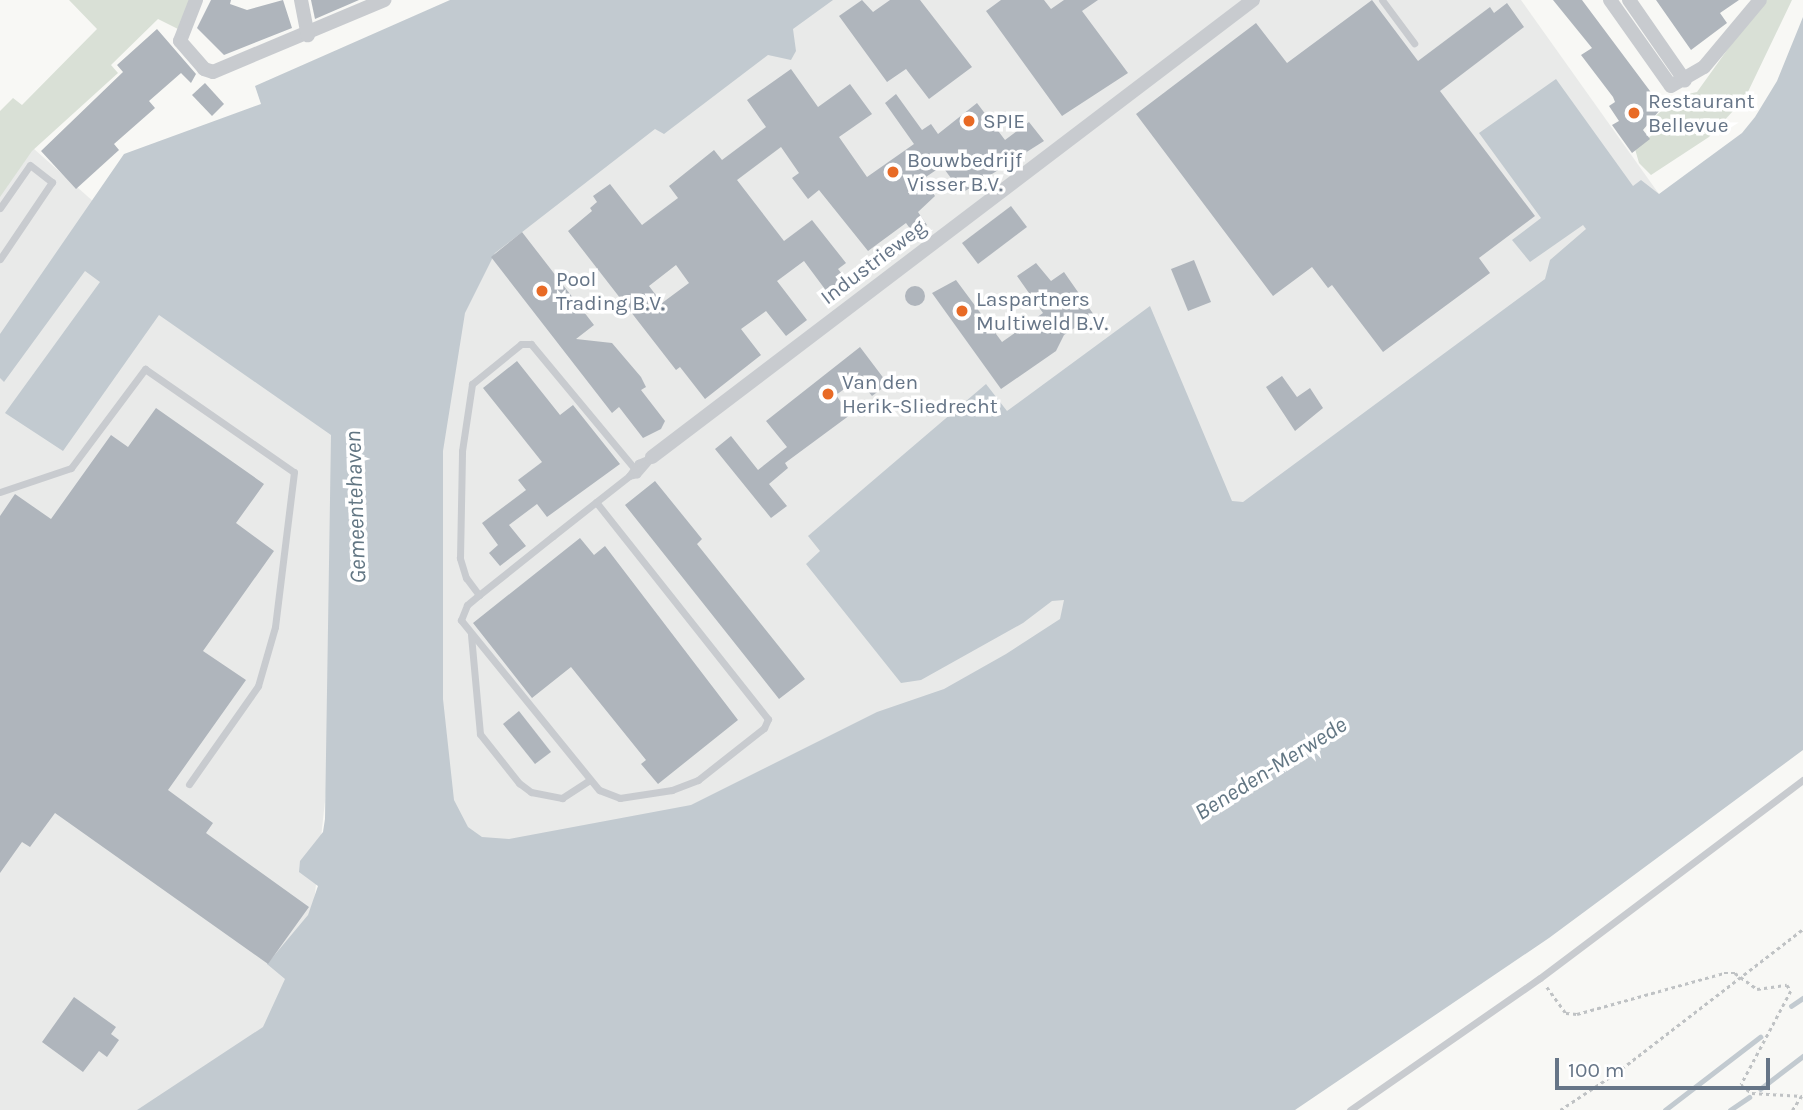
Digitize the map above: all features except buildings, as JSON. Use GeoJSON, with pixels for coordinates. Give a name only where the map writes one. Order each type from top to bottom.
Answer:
{"type":"FeatureCollection","features":[{"type":"Feature","properties":{"kind":"street"},"geometry":{"type":"LineString","coordinates":[[196,0],[182,29],[180,41],[204,69],[213,72],[308,35],[384,0]]}},
{"type":"Feature","properties":{"kind":"street"},"geometry":{"type":"LineString","coordinates":[[300,0],[308,35]]}},
{"type":"Feature","properties":{"kind":"street","name":"Industrieweg"},"geometry":{"type":"LineString","coordinates":[[652,457],[1253,0]]}},
{"type":"Feature","properties":{"kind":"street"},"geometry":{"type":"LineString","coordinates":[[1610,0],[1671,86],[1685,81],[1726,44],[1760,0]]}},
{"type":"Feature","properties":{"kind":"street"},"geometry":{"type":"LineString","coordinates":[[1629,0],[1685,81]]}},
{"type":"Feature","properties":{"kind":"lane"},"geometry":{"type":"LineString","coordinates":[[1382,0],[1414,43]]}},
{"type":"Feature","properties":{"kind":"lane"},"geometry":{"type":"LineString","coordinates":[[0,208],[30,165],[52,183],[0,259]]}},
{"type":"Feature","properties":{"kind":"lane"},"geometry":{"type":"LineString","coordinates":[[479,595],[466,578],[460,558],[462,451],[472,384],[521,344],[531,344],[633,467]]}},
{"type":"Feature","properties":{"kind":"lane"},"geometry":{"type":"LineString","coordinates":[[0,492],[71,468],[145,369],[294,472],[275,627],[258,686],[189,784]]}},
{"type":"Feature","properties":{"kind":"lane"},"geometry":{"type":"LineString","coordinates":[[629,476],[633,467],[652,457]]}},
{"type":"Feature","properties":{"kind":"lane"},"geometry":{"type":"LineString","coordinates":[[596,502],[768,719],[764,728],[685,786],[620,798],[606,795],[590,780],[471,635],[462,615],[479,595],[596,502],[629,476],[637,474],[652,457]]}},
{"type":"Feature","properties":{"kind":"lane"},"geometry":{"type":"LineString","coordinates":[[471,635],[480,734],[519,783],[531,792],[562,799],[590,780]]}},
{"type":"Feature","properties":{"kind":"lane"},"geometry":{"type":"LineString","coordinates":[[1350,1110],[1540,978],[1803,780]]}},
{"type":"Feature","properties":{"kind":"path"},"geometry":{"type":"LineString","coordinates":[[1560,1110],[1741,979],[1803,929]]}},
{"type":"Feature","properties":{"kind":"path"},"geometry":{"type":"LineString","coordinates":[[1540,978],[1566,1013],[1577,1014],[1724,973],[1735,973],[1757,989],[1787,985],[1791,991],[1741,1085],[1752,1093],[1802,1096],[1794,1110]]}},
{"type":"Feature","properties":{"kind":"shaded area"},"geometry":{"type":"Polygon","coordinates":[[[69,0],[191,0],[178,29],[158,19],[111,65],[118,73],[32,151],[0,197],[0,111],[13,98],[22,105],[97,29],[69,0]]]}},
{"type":"Feature","properties":{"kind":"shaded area"},"geometry":{"type":"Polygon","coordinates":[[[814,0],[1521,0],[1691,239],[1289,514],[667,851],[463,860],[432,798],[425,349],[470,246],[814,0]]]}},
{"type":"Feature","properties":{"kind":"shaded area"},"geometry":{"type":"Polygon","coordinates":[[[1763,0],[1792,0],[1745,98],[1709,137],[1651,175],[1639,163],[1635,149],[1653,134],[1646,124],[1679,96],[1697,92],[1763,0]]]}},
{"type":"Feature","properties":{"kind":"shaded area"},"geometry":{"type":"Polygon","coordinates":[[[25,141],[364,441],[300,1032],[163,1110],[0,1110],[0,170],[25,141]]]}},
{"type":"Feature","properties":{"kind":"water"},"geometry":{"type":"Polygon","coordinates":[[[450,0],[833,0],[793,29],[796,51],[791,60],[768,55],[664,134],[655,129],[495,253],[465,313],[443,451],[443,699],[454,800],[468,827],[482,837],[509,839],[691,805],[877,712],[944,689],[1006,654],[1060,619],[1064,600],[1052,601],[1023,623],[921,680],[901,683],[806,564],[820,551],[808,536],[986,384],[1007,411],[1150,306],[1232,501],[1243,502],[1545,279],[1550,260],[1586,229],[1583,225],[1530,262],[1512,240],[1541,218],[1479,133],[1556,79],[1633,186],[1641,180],[1659,194],[1742,133],[1777,81],[1803,17],[1803,750],[1549,938],[1295,1110],[137,1110],[263,1027],[285,979],[267,964],[308,915],[318,886],[299,872],[300,861],[323,832],[325,819],[331,435],[159,315],[63,451],[5,413],[100,282],[85,271],[4,382],[0,378],[0,334],[124,154],[261,104],[255,86],[450,0]]]}},
{"type":"Feature","properties":{"kind":"waterway"},"geometry":{"type":"LineString","coordinates":[[1791,1006],[1803,998]]}},
{"type":"Feature","properties":{"kind":"waterway"},"geometry":{"type":"LineString","coordinates":[[1665,1110],[1760,1037]]}},
{"type":"Feature","properties":{"kind":"waterway"},"geometry":{"type":"LineString","coordinates":[[1760,1089],[1803,1056]]}},
{"type":"Feature","properties":{"kind":"waterway"},"geometry":{"type":"LineString","coordinates":[[1730,1110],[1749,1097]]}},
{"type":"Feature","properties":{"kind":"place","name":"Restaurant Bellevue"},"geometry":{"type":"Point","coordinates":[1634,113]}},
{"type":"Feature","properties":{"kind":"place","name":"SPIE"},"geometry":{"type":"Point","coordinates":[969,121]}},
{"type":"Feature","properties":{"kind":"place","name":"Bouwbedrijf Visser B.V."},"geometry":{"type":"Point","coordinates":[893,172]}},
{"type":"Feature","properties":{"kind":"place","name":"Pool Trading B.V."},"geometry":{"type":"Point","coordinates":[542,291]}},
{"type":"Feature","properties":{"kind":"place","name":"Laspartners Multiweld B.V."},"geometry":{"type":"Point","coordinates":[962,311]}},
{"type":"Feature","properties":{"kind":"place","name":"Van den Herik-Sliedrecht"},"geometry":{"type":"Point","coordinates":[828,394]}},
{"type":"Feature","properties":{"kind":"water label","name":"Gemeentehaven"},"geometry":{"type":"Point","coordinates":[356,507]}},
{"type":"Feature","properties":{"kind":"water label","name":"Beneden-Merwede"},"geometry":{"type":"Point","coordinates":[1271,769]}}]}
